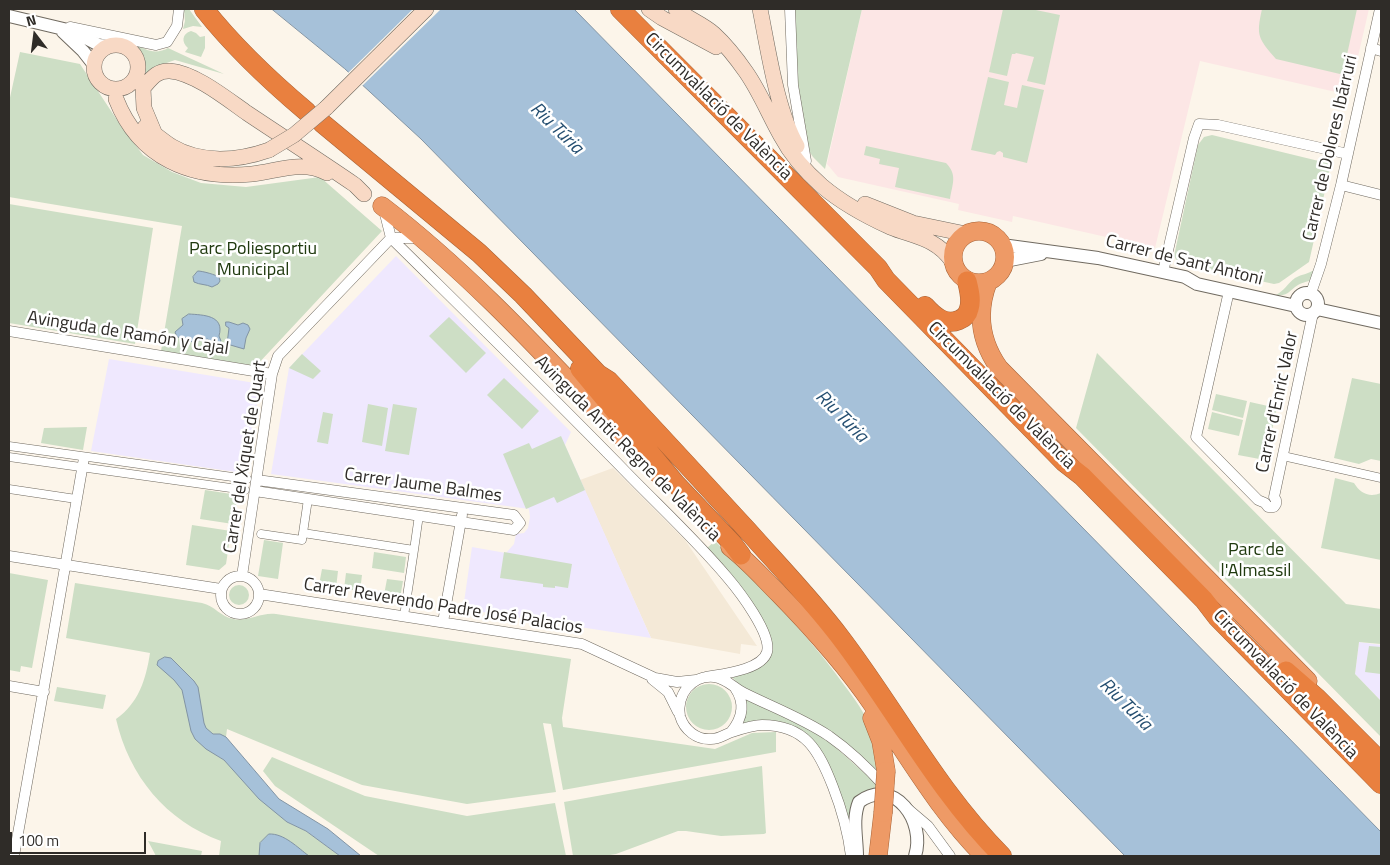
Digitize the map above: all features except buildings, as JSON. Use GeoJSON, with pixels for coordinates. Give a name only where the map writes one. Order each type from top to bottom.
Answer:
{"type":"FeatureCollection","features":[{"type":"Feature","properties":{"kind":"highway"},"geometry":{"type":"LineString","coordinates":[[204,9],[230,40],[263,74],[319,113],[384,163],[484,250],[602,370],[609,381],[802,590],[867,674],[936,778],[966,816],[1002,856]]}},
{"type":"Feature","properties":{"kind":"highway"},"geometry":{"type":"LineString","coordinates":[[214,9],[242,42],[269,69],[381,171],[464,242],[540,324],[676,484],[741,556]]}},
{"type":"Feature","properties":{"kind":"highway","name":"Circumval·lació de València"},"geometry":{"type":"LineString","coordinates":[[620,9],[878,268],[886,280],[1064,462],[1082,476],[1204,600],[1217,617],[1381,784]]}},
{"type":"Feature","properties":{"kind":"highway"},"geometry":{"type":"LineString","coordinates":[[382,206],[424,238],[479,288],[674,490],[817,634],[854,678],[927,787],[968,840],[984,856]]}},
{"type":"Feature","properties":{"kind":"highway"},"geometry":{"type":"LineString","coordinates":[[977,231],[991,233],[1003,253],[1000,272],[988,282],[968,281],[958,273],[952,261],[955,245],[966,234],[977,231]]}},
{"type":"Feature","properties":{"kind":"highway"},"geometry":{"type":"LineString","coordinates":[[464,242],[479,252],[598,374],[609,381]]}},
{"type":"Feature","properties":{"kind":"highway"},"geometry":{"type":"LineString","coordinates":[[878,268],[892,275],[934,315],[944,321],[952,322],[965,316],[969,308],[968,281]]}},
{"type":"Feature","properties":{"kind":"highway","name":"Circumval·lació de València"},"geometry":{"type":"LineString","coordinates":[[988,282],[984,293],[981,330],[988,353],[999,368],[1381,755]]}},
{"type":"Feature","properties":{"kind":"highway"},"geometry":{"type":"LineString","coordinates":[[1204,600],[1221,611],[1258,647],[1317,698],[1381,762]]}},
{"type":"Feature","properties":{"kind":"highway"},"geometry":{"type":"LineString","coordinates":[[841,664],[866,705],[881,741],[886,771],[878,856]]}},
{"type":"Feature","properties":{"kind":"main road"},"geometry":{"type":"LineString","coordinates":[[113,93],[130,84],[135,79],[138,65],[130,44],[109,46],[99,54],[94,65],[100,83],[113,93],[143,126],[172,146],[202,157],[235,159],[254,156],[269,150],[294,135],[342,93],[426,9]]}},
{"type":"Feature","properties":{"kind":"main road"},"geometry":{"type":"LineString","coordinates":[[649,9],[735,58]]}},
{"type":"Feature","properties":{"kind":"main road"},"geometry":{"type":"LineString","coordinates":[[676,9],[713,34],[748,74],[782,138],[806,170],[839,199],[891,227],[938,245],[952,261]]}},
{"type":"Feature","properties":{"kind":"main road"},"geometry":{"type":"LineString","coordinates":[[760,9],[791,136],[806,161],[823,178],[871,207],[913,223],[966,234]]}},
{"type":"Feature","properties":{"kind":"main road"},"geometry":{"type":"LineString","coordinates":[[154,132],[144,108],[143,88],[154,76],[162,71],[179,72],[196,80],[238,107],[356,185],[364,194]]}},
{"type":"Feature","properties":{"kind":"main road"},"geometry":{"type":"LineString","coordinates":[[130,84],[135,104],[154,132]]}},
{"type":"Feature","properties":{"kind":"main road"},"geometry":{"type":"LineString","coordinates":[[113,93],[121,111],[141,141],[154,152],[168,160],[185,167],[219,174],[235,175],[308,166],[323,171],[382,206]]}},
{"type":"Feature","properties":{"kind":"street"},"geometry":{"type":"LineString","coordinates":[[59,29],[72,27],[130,44],[156,45],[167,42],[177,26],[179,9]]}},
{"type":"Feature","properties":{"kind":"street"},"geometry":{"type":"LineString","coordinates":[[790,9],[793,85],[806,161]]}},
{"type":"Feature","properties":{"kind":"street","name":"Carrer de Dolores Ibárruri"},"geometry":{"type":"LineString","coordinates":[[1311,293],[1322,264],[1380,9]]}},
{"type":"Feature","properties":{"kind":"street"},"geometry":{"type":"LineString","coordinates":[[10,14],[59,29],[72,31],[99,45],[109,46]]}},
{"type":"Feature","properties":{"kind":"street"},"geometry":{"type":"LineString","coordinates":[[59,29],[83,51],[94,65]]}},
{"type":"Feature","properties":{"kind":"street"},"geometry":{"type":"LineString","coordinates":[[1370,48],[1381,51]]}},
{"type":"Feature","properties":{"kind":"street"},"geometry":{"type":"LineString","coordinates":[[1163,272],[1194,138],[1199,124],[1218,125],[1348,154]]}},
{"type":"Feature","properties":{"kind":"street"},"geometry":{"type":"LineString","coordinates":[[1340,186],[1381,195]]}},
{"type":"Feature","properties":{"kind":"street"},"geometry":{"type":"LineString","coordinates":[[382,206],[391,238],[424,238]]}},
{"type":"Feature","properties":{"kind":"street","name":"Carrer del Xiquet de Quart"},"geometry":{"type":"LineString","coordinates":[[242,576],[250,491],[272,374],[278,356],[391,238]]}},
{"type":"Feature","properties":{"kind":"street","name":"Avinguda Antic Regne de València"},"geometry":{"type":"LineString","coordinates":[[391,238],[565,410],[728,578],[758,622],[766,638],[767,652],[764,659],[757,664],[729,673],[702,678]]}},
{"type":"Feature","properties":{"kind":"street","name":"Carrer de Sant Antoni"},"geometry":{"type":"LineString","coordinates":[[1003,253],[1033,255],[1063,252],[1185,277],[1197,284],[1296,306]]}},
{"type":"Feature","properties":{"kind":"street","name":"Carrer d'Enric Valor"},"geometry":{"type":"LineString","coordinates":[[1229,291],[1196,437],[1258,500],[1265,503],[1266,497],[1274,497],[1315,311]]}},
{"type":"Feature","properties":{"kind":"street"},"geometry":{"type":"LineString","coordinates":[[1311,293],[1318,301],[1315,311],[1309,315],[1302,314],[1295,302],[1299,296],[1311,293]]}},
{"type":"Feature","properties":{"kind":"street"},"geometry":{"type":"LineString","coordinates":[[1315,311],[1381,323]]}},
{"type":"Feature","properties":{"kind":"street","name":"Avinguda de Ramón y Cajal"},"geometry":{"type":"LineString","coordinates":[[9,331],[272,374]]}},
{"type":"Feature","properties":{"kind":"street","name":"Carrer Jaume Balmes"},"geometry":{"type":"LineString","coordinates":[[9,446],[84,458],[463,508],[514,516],[520,523],[514,530],[9,457]]}},
{"type":"Feature","properties":{"kind":"street"},"geometry":{"type":"LineString","coordinates":[[1282,456],[1381,478]]}},
{"type":"Feature","properties":{"kind":"street"},"geometry":{"type":"LineString","coordinates":[[14,856],[84,458]]}},
{"type":"Feature","properties":{"kind":"street"},"geometry":{"type":"LineString","coordinates":[[9,489],[76,499]]}},
{"type":"Feature","properties":{"kind":"street"},"geometry":{"type":"LineString","coordinates":[[261,534],[302,540],[308,499]]}},
{"type":"Feature","properties":{"kind":"street"},"geometry":{"type":"LineString","coordinates":[[443,622],[463,508]]}},
{"type":"Feature","properties":{"kind":"street"},"geometry":{"type":"LineString","coordinates":[[404,616],[419,515]]}},
{"type":"Feature","properties":{"kind":"street"},"geometry":{"type":"LineString","coordinates":[[303,533],[414,550]]}},
{"type":"Feature","properties":{"kind":"street"},"geometry":{"type":"LineString","coordinates":[[9,556],[221,589]]}},
{"type":"Feature","properties":{"kind":"street"},"geometry":{"type":"LineString","coordinates":[[242,576],[248,577],[256,584],[259,594],[255,607],[250,611],[237,614],[225,608],[222,602],[221,589],[228,580],[242,576]]}},
{"type":"Feature","properties":{"kind":"street","name":"Carrer Reverendo Padre José Palacios"},"geometry":{"type":"LineString","coordinates":[[259,594],[582,644],[646,674],[677,682],[702,678]]}},
{"type":"Feature","properties":{"kind":"street","name":"Carrer Reverendo Padre José Palacios"},"geometry":{"type":"LineString","coordinates":[[646,674],[668,692],[680,715]]}},
{"type":"Feature","properties":{"kind":"street"},"geometry":{"type":"LineString","coordinates":[[851,856],[841,808],[823,761],[817,751],[795,732],[774,726],[759,725],[730,732],[716,738],[700,738],[688,729],[680,715],[679,705],[682,694],[688,686],[702,678],[716,677],[725,680],[829,736],[848,751],[903,805],[928,826],[950,856]]}},
{"type":"Feature","properties":{"kind":"street"},"geometry":{"type":"LineString","coordinates":[[9,686],[44,692]]}},
{"type":"Feature","properties":{"kind":"street"},"geometry":{"type":"LineString","coordinates":[[730,732],[737,724],[741,715],[740,700],[733,686]]}},
{"type":"Feature","properties":{"kind":"street"},"geometry":{"type":"LineString","coordinates":[[857,856],[855,821],[858,802],[872,794],[881,793],[889,795],[903,805],[913,818],[918,841],[915,856]]}},
{"type":"Feature","properties":{"kind":"shaded area"},"geometry":{"type":"Polygon","coordinates":[[[862,9],[1369,9],[1349,95],[1200,61],[1155,248],[1013,216],[1012,222],[958,210],[959,204],[838,177],[827,164],[862,9]]]}},
{"type":"Feature","properties":{"kind":"shaded area"},"geometry":{"type":"Polygon","coordinates":[[[396,256],[571,432],[565,445],[651,638],[463,609],[472,547],[506,553],[514,544],[516,534],[524,533],[528,528],[529,509],[271,474],[289,368],[396,256]]]}},
{"type":"Feature","properties":{"kind":"shaded area"},"geometry":{"type":"Polygon","coordinates":[[[109,359],[261,384],[243,473],[91,451],[109,359]]]}},
{"type":"Feature","properties":{"kind":"shaded area"},"geometry":{"type":"Polygon","coordinates":[[[613,468],[685,540],[757,646],[741,644],[740,654],[651,638],[580,480],[613,468]]]}},
{"type":"Feature","properties":{"kind":"shaded area"},"geometry":{"type":"Polygon","coordinates":[[[1359,642],[1381,645],[1381,701],[1355,674],[1359,642]]]}},
{"type":"Feature","properties":{"kind":"green space"},"geometry":{"type":"Polygon","coordinates":[[[184,9],[189,9],[202,27],[193,26],[183,29],[185,21],[184,9]]]}},
{"type":"Feature","properties":{"kind":"green space"},"geometry":{"type":"Polygon","coordinates":[[[794,9],[862,9],[825,169],[809,151],[798,83],[794,9]]]}},
{"type":"Feature","properties":{"kind":"green space"},"geometry":{"type":"Polygon","coordinates":[[[1003,9],[1031,9],[1060,15],[1045,85],[1027,81],[1034,57],[1016,53],[1012,54],[1007,76],[989,72],[1003,9]]]}},
{"type":"Feature","properties":{"kind":"green space"},"geometry":{"type":"Polygon","coordinates":[[[1262,9],[1357,9],[1343,73],[1340,74],[1276,59],[1265,46],[1260,36],[1259,25],[1262,9]]]}},
{"type":"Feature","properties":{"kind":"green space"},"geometry":{"type":"Polygon","coordinates":[[[191,31],[200,37],[205,36],[205,48],[201,57],[185,52],[188,48],[184,43],[184,36],[191,31]]]}},
{"type":"Feature","properties":{"kind":"green space"},"geometry":{"type":"Polygon","coordinates":[[[133,45],[140,45],[146,50],[154,51],[168,48],[224,74],[175,60],[161,65],[146,74],[142,56],[133,45]]]}},
{"type":"Feature","properties":{"kind":"green space","name":"Parc Poliesportiu Municipal"},"geometry":{"type":"Polygon","coordinates":[[[20,52],[80,64],[121,126],[143,155],[172,172],[201,183],[246,187],[320,177],[382,231],[256,366],[161,351],[182,226],[9,197],[9,102],[20,52]]]}},
{"type":"Feature","properties":{"kind":"green space"},"geometry":{"type":"Polygon","coordinates":[[[988,77],[1009,82],[1004,105],[1017,108],[1022,85],[1044,90],[1027,163],[1003,157],[1003,153],[1000,151],[995,155],[971,150],[988,77]]]}},
{"type":"Feature","properties":{"kind":"green space"},"geometry":{"type":"Polygon","coordinates":[[[1212,135],[1331,164],[1309,262],[1279,283],[1274,284],[1178,263],[1174,256],[1198,145],[1204,137],[1212,135]]]}},
{"type":"Feature","properties":{"kind":"green space"},"geometry":{"type":"Polygon","coordinates":[[[866,146],[946,163],[950,167],[953,176],[950,199],[895,187],[899,168],[879,164],[880,159],[864,155],[866,146]]]}},
{"type":"Feature","properties":{"kind":"green space"},"geometry":{"type":"Polygon","coordinates":[[[9,204],[153,228],[135,344],[9,323],[9,204]]]}},
{"type":"Feature","properties":{"kind":"green space"},"geometry":{"type":"Polygon","coordinates":[[[1315,269],[1309,281],[1298,285],[1286,294],[1276,295],[1295,278],[1315,269]]]}},
{"type":"Feature","properties":{"kind":"green space"},"geometry":{"type":"Polygon","coordinates":[[[449,317],[486,353],[466,373],[429,336],[449,317]]]}},
{"type":"Feature","properties":{"kind":"green space","name":"Parc de l'Almassil"},"geometry":{"type":"Polygon","coordinates":[[[1097,353],[1346,604],[1381,609],[1381,644],[1359,642],[1355,674],[1381,701],[1381,737],[1076,428],[1097,353]]]}},
{"type":"Feature","properties":{"kind":"green space"},"geometry":{"type":"Polygon","coordinates":[[[302,354],[321,371],[313,379],[289,368],[302,354]]]}},
{"type":"Feature","properties":{"kind":"green space"},"geometry":{"type":"Polygon","coordinates":[[[504,378],[539,411],[522,429],[487,395],[504,378]]]}},
{"type":"Feature","properties":{"kind":"green space"},"geometry":{"type":"Polygon","coordinates":[[[1352,378],[1381,384],[1381,461],[1371,459],[1359,464],[1334,458],[1352,378]]]}},
{"type":"Feature","properties":{"kind":"green space"},"geometry":{"type":"Polygon","coordinates":[[[1216,394],[1247,401],[1243,418],[1212,410],[1216,394]]]}},
{"type":"Feature","properties":{"kind":"green space"},"geometry":{"type":"Polygon","coordinates":[[[1250,402],[1277,408],[1265,460],[1238,455],[1250,402]]]}},
{"type":"Feature","properties":{"kind":"green space"},"geometry":{"type":"Polygon","coordinates":[[[368,404],[388,408],[382,446],[362,442],[368,404]]]}},
{"type":"Feature","properties":{"kind":"green space"},"geometry":{"type":"Polygon","coordinates":[[[393,404],[417,408],[409,455],[385,451],[393,404]]]}},
{"type":"Feature","properties":{"kind":"green space"},"geometry":{"type":"Polygon","coordinates":[[[323,412],[333,414],[328,444],[317,442],[323,412]]]}},
{"type":"Feature","properties":{"kind":"green space"},"geometry":{"type":"Polygon","coordinates":[[[1212,412],[1243,420],[1239,436],[1208,429],[1212,412]]]}},
{"type":"Feature","properties":{"kind":"green space"},"geometry":{"type":"Polygon","coordinates":[[[87,427],[83,450],[41,443],[44,428],[87,427]]]}},
{"type":"Feature","properties":{"kind":"green space"},"geometry":{"type":"Polygon","coordinates":[[[561,436],[585,490],[557,503],[554,497],[526,509],[503,454],[529,443],[532,449],[561,436]]]}},
{"type":"Feature","properties":{"kind":"green space"},"geometry":{"type":"Polygon","coordinates":[[[1335,478],[1354,483],[1365,494],[1381,493],[1381,560],[1321,548],[1335,478]]]}},
{"type":"Feature","properties":{"kind":"green space"},"geometry":{"type":"Polygon","coordinates":[[[205,490],[238,495],[233,524],[200,519],[205,490]]]}},
{"type":"Feature","properties":{"kind":"green space"},"geometry":{"type":"Polygon","coordinates":[[[192,525],[231,531],[226,564],[219,570],[186,565],[192,525]]]}},
{"type":"Feature","properties":{"kind":"green space"},"geometry":{"type":"Polygon","coordinates":[[[264,540],[283,543],[278,579],[258,576],[264,540]]]}},
{"type":"Feature","properties":{"kind":"green space"},"geometry":{"type":"Polygon","coordinates":[[[715,541],[793,622],[852,695],[869,724],[879,773],[848,747],[742,688],[732,677],[751,672],[762,666],[769,657],[771,650],[707,548],[715,541]]]}},
{"type":"Feature","properties":{"kind":"green space"},"geometry":{"type":"Polygon","coordinates":[[[374,552],[406,557],[404,573],[372,568],[374,552]]]}},
{"type":"Feature","properties":{"kind":"green space"},"geometry":{"type":"Polygon","coordinates":[[[504,552],[572,564],[568,588],[543,587],[543,584],[500,578],[504,552]]]}},
{"type":"Feature","properties":{"kind":"green space"},"geometry":{"type":"Polygon","coordinates":[[[322,569],[338,571],[336,588],[319,585],[322,569]]]}},
{"type":"Feature","properties":{"kind":"green space"},"geometry":{"type":"Polygon","coordinates":[[[9,573],[48,580],[32,668],[21,666],[20,672],[9,670],[9,573]]]}},
{"type":"Feature","properties":{"kind":"green space"},"geometry":{"type":"Polygon","coordinates":[[[346,573],[362,575],[360,591],[344,589],[346,573]]]}},
{"type":"Feature","properties":{"kind":"green space"},"geometry":{"type":"Polygon","coordinates":[[[387,579],[403,581],[400,598],[384,595],[387,579]]]}},
{"type":"Feature","properties":{"kind":"green space"},"geometry":{"type":"Polygon","coordinates":[[[75,583],[202,603],[211,606],[225,616],[239,620],[265,614],[276,614],[571,659],[562,718],[563,727],[715,749],[752,733],[776,732],[776,752],[563,790],[551,724],[543,723],[556,792],[467,804],[362,785],[227,729],[226,737],[216,755],[224,760],[287,822],[306,831],[340,856],[219,856],[221,841],[183,822],[167,809],[140,777],[122,740],[116,719],[124,713],[136,698],[144,681],[150,653],[66,638],[75,583]]]}},
{"type":"Feature","properties":{"kind":"green space"},"geometry":{"type":"Polygon","coordinates":[[[239,585],[246,588],[249,595],[246,602],[239,605],[232,602],[229,595],[232,588],[239,585]]]}},
{"type":"Feature","properties":{"kind":"green space"},"geometry":{"type":"Polygon","coordinates":[[[1369,646],[1381,647],[1381,674],[1365,672],[1369,646]]]}},
{"type":"Feature","properties":{"kind":"green space"},"geometry":{"type":"Polygon","coordinates":[[[705,684],[713,684],[722,688],[728,694],[732,707],[728,720],[722,726],[713,730],[705,730],[696,726],[690,720],[686,711],[686,703],[690,694],[696,688],[705,684]]]}},
{"type":"Feature","properties":{"kind":"green space"},"geometry":{"type":"Polygon","coordinates":[[[57,687],[106,695],[103,709],[54,701],[57,687]]]}},
{"type":"Feature","properties":{"kind":"green space"},"geometry":{"type":"Polygon","coordinates":[[[745,699],[806,727],[833,745],[882,789],[864,792],[854,800],[850,813],[851,830],[826,758],[815,742],[805,734],[743,725],[746,711],[745,699]]]}},
{"type":"Feature","properties":{"kind":"green space"},"geometry":{"type":"Polygon","coordinates":[[[272,757],[365,796],[467,816],[555,803],[566,856],[379,856],[275,786],[263,771],[272,757]]]}},
{"type":"Feature","properties":{"kind":"green space"},"geometry":{"type":"Polygon","coordinates":[[[762,766],[766,833],[764,834],[721,836],[678,831],[616,854],[573,856],[564,802],[762,766]]]}},
{"type":"Feature","properties":{"kind":"green space"},"geometry":{"type":"Polygon","coordinates":[[[148,841],[202,851],[201,856],[156,856],[148,841]]]}},
{"type":"Feature","properties":{"kind":"water","name":"Riu Túria"},"geometry":{"type":"Polygon","coordinates":[[[272,9],[574,9],[1381,832],[1381,856],[1125,856],[421,139],[345,69],[272,9]]]}},
{"type":"Feature","properties":{"kind":"water"},"geometry":{"type":"Polygon","coordinates":[[[198,271],[217,276],[220,281],[212,287],[194,282],[193,277],[198,271]]]}},
{"type":"Feature","properties":{"kind":"water"},"geometry":{"type":"Polygon","coordinates":[[[189,314],[206,316],[216,320],[219,324],[221,341],[218,345],[213,344],[208,339],[192,342],[186,338],[177,337],[175,332],[183,325],[182,319],[189,314]]]}},
{"type":"Feature","properties":{"kind":"water"},"geometry":{"type":"Polygon","coordinates":[[[226,322],[248,325],[250,329],[244,349],[227,344],[229,328],[226,326],[226,322]]]}},
{"type":"Feature","properties":{"kind":"water"},"geometry":{"type":"Polygon","coordinates":[[[165,657],[171,658],[198,687],[206,728],[213,734],[220,734],[226,737],[279,799],[328,829],[361,856],[340,856],[306,831],[287,822],[259,799],[224,760],[206,749],[195,739],[191,731],[182,690],[157,665],[158,661],[165,657]]]}},
{"type":"Feature","properties":{"kind":"water"},"geometry":{"type":"Polygon","coordinates":[[[269,834],[285,838],[309,856],[259,856],[260,843],[269,834]]]}},
{"type":"Feature","properties":{"kind":"pier"},"geometry":{"type":"Polygon","coordinates":[[[413,9],[441,9],[361,87],[347,74],[413,9]]]}}]}
